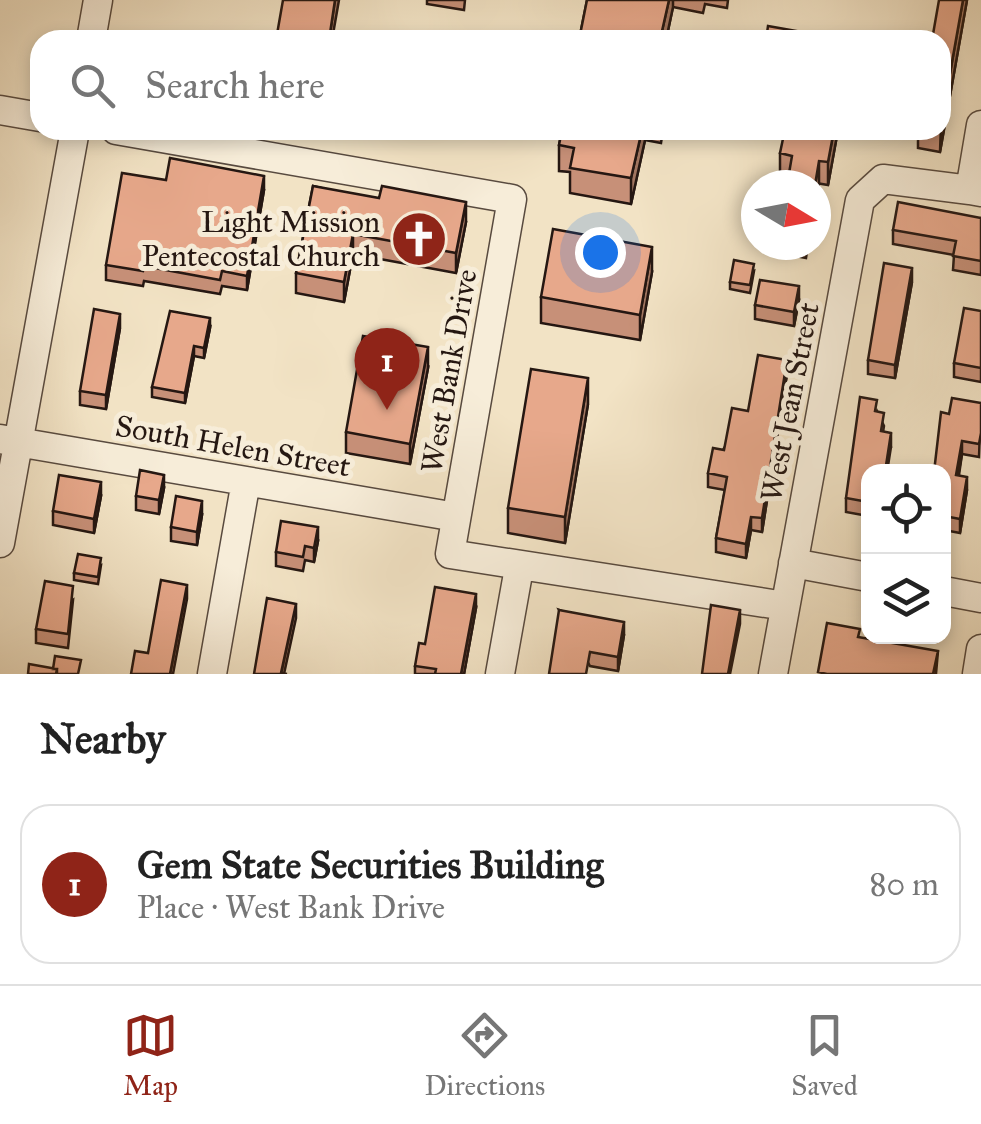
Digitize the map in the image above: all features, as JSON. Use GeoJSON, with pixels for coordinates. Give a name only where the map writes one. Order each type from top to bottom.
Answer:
{"type":"FeatureCollection","features":[{"type":"Feature","properties":{"kind":"street"},"geometry":{"type":"LineString","coordinates":[[93,30],[98,0]]}},
{"type":"Feature","properties":{"kind":"street"},"geometry":{"type":"LineString","coordinates":[[0,110],[30,115]]}},
{"type":"Feature","properties":{"kind":"street"},"geometry":{"type":"LineString","coordinates":[[975,190],[981,124]]}},
{"type":"Feature","properties":{"kind":"street"},"geometry":{"type":"LineString","coordinates":[[0,543],[9,441],[73,140]]}},
{"type":"Feature","properties":{"kind":"street","name":"West Bank Drive"},"geometry":{"type":"LineString","coordinates":[[173,140],[512,200],[450,554],[520,568]]}},
{"type":"Feature","properties":{"kind":"street","name":"West Jean Street"},"geometry":{"type":"LineString","coordinates":[[773,674],[860,200],[883,179],[975,190]]}},
{"type":"Feature","properties":{"kind":"street","name":"South Helen Street"},"geometry":{"type":"LineString","coordinates":[[9,441],[456,517]]}},
{"type":"Feature","properties":{"kind":"street"},"geometry":{"type":"LineString","coordinates":[[212,674],[246,482]]}},
{"type":"Feature","properties":{"kind":"street"},"geometry":{"type":"LineString","coordinates":[[793,563],[861,576]]}},
{"type":"Feature","properties":{"kind":"street"},"geometry":{"type":"LineString","coordinates":[[500,674],[520,568],[785,606]]}},
{"type":"Feature","properties":{"kind":"street"},"geometry":{"type":"LineString","coordinates":[[951,592],[981,598]]}},
{"type":"Feature","properties":{"kind":"street"},"geometry":{"type":"LineString","coordinates":[[976,674],[981,649]]}},
{"type":"Feature","properties":{"kind":"building"},"geometry":{"type":"Polygon","coordinates":[[[283,0],[335,0],[330,30],[278,30],[283,0]]]}},
{"type":"Feature","properties":{"kind":"building"},"geometry":{"type":"Polygon","coordinates":[[[587,0],[669,0],[662,30],[581,30],[587,0]]]}},
{"type":"Feature","properties":{"kind":"building"},"geometry":{"type":"Polygon","coordinates":[[[939,0],[963,0],[951,68],[951,30],[934,30],[939,0]]]}},
{"type":"Feature","properties":{"kind":"building"},"geometry":{"type":"Polygon","coordinates":[[[560,140],[640,140],[631,178],[570,168],[574,148],[559,145],[560,140]]]}},
{"type":"Feature","properties":{"kind":"building"},"geometry":{"type":"Polygon","coordinates":[[[783,140],[832,140],[828,162],[819,161],[818,170],[790,170],[792,156],[780,153],[783,140]]]}},
{"type":"Feature","properties":{"kind":"building"},"geometry":{"type":"Polygon","coordinates":[[[170,158],[264,176],[247,276],[222,271],[220,280],[144,266],[143,271],[106,265],[122,173],[166,180],[170,158]]]}},
{"type":"Feature","properties":{"kind":"building"},"geometry":{"type":"Polygon","coordinates":[[[313,186],[379,198],[382,186],[466,202],[456,253],[353,234],[344,282],[296,273],[313,186]]]}},
{"type":"Feature","properties":{"kind":"building"},"geometry":{"type":"Polygon","coordinates":[[[898,202],[981,218],[981,261],[953,256],[956,241],[893,230],[898,202]]]}},
{"type":"Feature","properties":{"kind":"building"},"geometry":{"type":"Polygon","coordinates":[[[553,229],[652,247],[640,315],[541,297],[553,229]]]}},
{"type":"Feature","properties":{"kind":"building"},"geometry":{"type":"Polygon","coordinates":[[[734,260],[754,264],[750,285],[730,282],[734,260]]]}},
{"type":"Feature","properties":{"kind":"building"},"geometry":{"type":"Polygon","coordinates":[[[884,263],[912,268],[895,365],[868,360],[884,263]]]}},
{"type":"Feature","properties":{"kind":"building"},"geometry":{"type":"Polygon","coordinates":[[[760,280],[799,286],[794,312],[755,305],[760,280]]]}},
{"type":"Feature","properties":{"kind":"building"},"geometry":{"type":"Polygon","coordinates":[[[964,308],[981,311],[981,368],[954,363],[964,308]]]}},
{"type":"Feature","properties":{"kind":"building"},"geometry":{"type":"Polygon","coordinates":[[[94,309],[120,314],[106,395],[80,391],[94,309]]]}},
{"type":"Feature","properties":{"kind":"building"},"geometry":{"type":"Polygon","coordinates":[[[170,311],[210,318],[204,348],[194,346],[185,393],[152,387],[170,311]]]}},
{"type":"Feature","properties":{"kind":"building"},"geometry":{"type":"Polygon","coordinates":[[[363,336],[428,347],[410,444],[346,432],[363,336]]]}},
{"type":"Feature","properties":{"kind":"building"},"geometry":{"type":"Polygon","coordinates":[[[758,355],[787,360],[762,518],[751,517],[746,544],[716,538],[727,477],[708,473],[713,448],[724,450],[732,408],[748,411],[758,355]]]}},
{"type":"Feature","properties":{"kind":"building"},"geometry":{"type":"Polygon","coordinates":[[[531,369],[588,378],[565,517],[508,508],[531,369]]]}},
{"type":"Feature","properties":{"kind":"building"},"geometry":{"type":"Polygon","coordinates":[[[860,397],[877,400],[875,411],[884,413],[881,431],[891,433],[886,464],[861,464],[861,501],[846,498],[860,397]]]}},
{"type":"Feature","properties":{"kind":"building"},"geometry":{"type":"Polygon","coordinates":[[[952,398],[981,403],[979,444],[962,441],[956,475],[967,477],[960,519],[951,517],[951,464],[935,464],[941,412],[949,414],[952,398]]]}},
{"type":"Feature","properties":{"kind":"building"},"geometry":{"type":"Polygon","coordinates":[[[140,470],[164,475],[159,500],[136,496],[140,470]]]}},
{"type":"Feature","properties":{"kind":"building"},"geometry":{"type":"Polygon","coordinates":[[[59,475],[101,482],[94,519],[53,511],[59,475]]]}},
{"type":"Feature","properties":{"kind":"building"},"geometry":{"type":"Polygon","coordinates":[[[176,496],[202,501],[197,532],[171,527],[176,496]]]}},
{"type":"Feature","properties":{"kind":"building"},"geometry":{"type":"Polygon","coordinates":[[[281,521],[318,527],[314,548],[305,546],[303,557],[276,552],[281,521]]]}},
{"type":"Feature","properties":{"kind":"building"},"geometry":{"type":"Polygon","coordinates":[[[78,554],[101,558],[98,577],[74,573],[78,554]]]}},
{"type":"Feature","properties":{"kind":"building"},"geometry":{"type":"Polygon","coordinates":[[[161,580],[187,585],[170,674],[131,674],[135,651],[148,653],[161,580]]]}},
{"type":"Feature","properties":{"kind":"building"},"geometry":{"type":"Polygon","coordinates":[[[45,581],[73,586],[68,634],[36,629],[45,581]]]}},
{"type":"Feature","properties":{"kind":"building"},"geometry":{"type":"Polygon","coordinates":[[[435,587],[476,594],[461,674],[435,674],[436,669],[415,666],[419,643],[425,644],[435,587]]]}},
{"type":"Feature","properties":{"kind":"building"},"geometry":{"type":"Polygon","coordinates":[[[267,598],[296,604],[281,673],[287,674],[254,674],[267,598]]]}},
{"type":"Feature","properties":{"kind":"building"},"geometry":{"type":"Polygon","coordinates":[[[711,605],[740,610],[728,674],[702,674],[711,605]]]}},
{"type":"Feature","properties":{"kind":"building"},"geometry":{"type":"Polygon","coordinates":[[[559,610],[624,622],[618,657],[590,652],[586,674],[549,674],[559,610]]]}},
{"type":"Feature","properties":{"kind":"building"},"geometry":{"type":"Polygon","coordinates":[[[827,623],[860,629],[861,644],[898,644],[938,651],[933,674],[818,672],[827,623]]]}},
{"type":"Feature","properties":{"kind":"building"},"geometry":{"type":"Polygon","coordinates":[[[55,656],[81,660],[78,674],[57,674],[57,669],[53,669],[55,656]]]}},
{"type":"Feature","properties":{"kind":"building"},"geometry":{"type":"Polygon","coordinates":[[[29,664],[57,669],[56,674],[28,674],[29,664]]]}},
{"type":"Feature","properties":{"kind":"place","name":"Light Mission Pentecostal Church"},"geometry":{"type":"Point","coordinates":[419,239]}},
{"type":"Feature","properties":{"kind":"place","name":"Gem State Securities Building"},"geometry":{"type":"Point","coordinates":[387,410]}}]}
